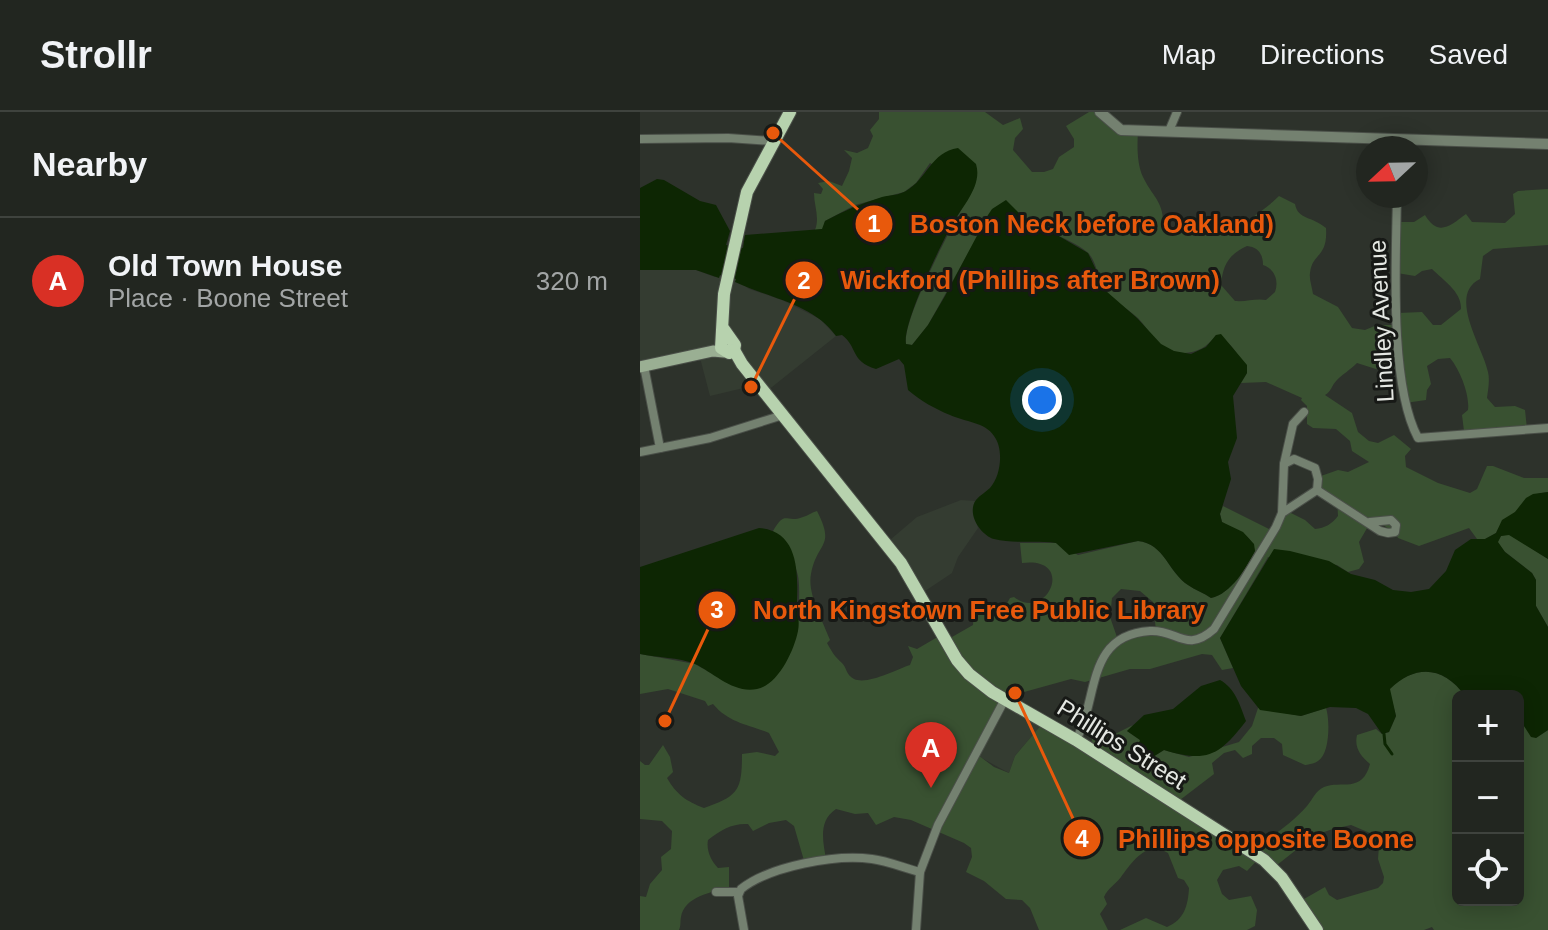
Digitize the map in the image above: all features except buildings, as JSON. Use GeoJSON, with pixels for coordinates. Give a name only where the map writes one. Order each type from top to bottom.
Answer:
{"type":"FeatureCollection","features":[{"type":"Feature","properties":{"kind":"main road"},"geometry":{"type":"LineString","coordinates":[[642,367],[726,347],[724,294],[747,192],[790,112]]}},
{"type":"Feature","properties":{"kind":"main road","name":"Phillips Street"},"geometry":{"type":"LineString","coordinates":[[726,347],[901,563],[957,660],[969,674],[1264,860],[1282,878],[1317,930]]}},
{"type":"Feature","properties":{"kind":"street"},"geometry":{"type":"LineString","coordinates":[[1100,112],[1121,130],[1356,142]]}},
{"type":"Feature","properties":{"kind":"street"},"geometry":{"type":"LineString","coordinates":[[1169,131],[1177,112]]}},
{"type":"Feature","properties":{"kind":"street"},"geometry":{"type":"LineString","coordinates":[[640,139],[773,141]]}},
{"type":"Feature","properties":{"kind":"street"},"geometry":{"type":"LineString","coordinates":[[1428,144],[1548,144],[1548,155]]}},
{"type":"Feature","properties":{"kind":"street","name":"Lindley Avenue"},"geometry":{"type":"LineString","coordinates":[[1397,208],[1400,369],[1407,414],[1418,438],[1548,428]]}},
{"type":"Feature","properties":{"kind":"street"},"geometry":{"type":"LineString","coordinates":[[642,367],[660,448]]}},
{"type":"Feature","properties":{"kind":"street"},"geometry":{"type":"LineString","coordinates":[[1076,740],[1085,724],[1097,667],[1111,645],[1142,631],[1157,630],[1187,641],[1205,637],[1214,629],[1270,539],[1282,513],[1284,464],[1293,424],[1304,412]]}},
{"type":"Feature","properties":{"kind":"street"},"geometry":{"type":"LineString","coordinates":[[640,452],[710,438],[783,415]]}},
{"type":"Feature","properties":{"kind":"street"},"geometry":{"type":"LineString","coordinates":[[1284,464],[1294,459],[1315,468],[1317,490]]}},
{"type":"Feature","properties":{"kind":"street"},"geometry":{"type":"LineString","coordinates":[[1282,513],[1317,490]]}},
{"type":"Feature","properties":{"kind":"street"},"geometry":{"type":"LineString","coordinates":[[1317,490],[1370,522]]}},
{"type":"Feature","properties":{"kind":"street"},"geometry":{"type":"LineString","coordinates":[[916,930],[920,872],[938,825],[1005,699]]}},
{"type":"Feature","properties":{"kind":"street"},"geometry":{"type":"LineString","coordinates":[[716,892],[739,892],[748,884],[793,866],[835,857],[877,859],[920,872]]}},
{"type":"Feature","properties":{"kind":"street"},"geometry":{"type":"LineString","coordinates":[[739,892],[744,930]]}},
{"type":"Feature","properties":{"kind":"shaded area"},"geometry":{"type":"Polygon","coordinates":[[[879,112],[985,112],[1003,125],[1020,118],[1023,129],[1015,138],[1013,150],[1032,172],[1044,172],[1053,169],[1059,157],[1074,147],[1074,139],[1066,126],[1089,112],[1099,112],[1103,117],[1138,132],[1141,172],[1159,204],[1163,224],[1172,233],[1194,230],[1223,233],[1250,219],[1279,196],[1295,204],[1299,213],[1326,228],[1325,245],[1311,267],[1313,294],[1338,307],[1352,328],[1365,330],[1377,325],[1394,325],[1398,313],[1422,312],[1433,325],[1441,325],[1461,309],[1455,292],[1432,269],[1415,276],[1397,273],[1397,222],[1414,222],[1425,215],[1439,228],[1466,214],[1472,222],[1505,223],[1515,214],[1513,194],[1548,189],[1548,245],[1493,249],[1483,256],[1480,279],[1471,287],[1467,297],[1470,322],[1488,372],[1487,398],[1495,407],[1515,406],[1525,410],[1527,429],[1464,431],[1462,415],[1468,410],[1466,390],[1450,358],[1438,359],[1427,366],[1431,384],[1426,400],[1405,403],[1399,367],[1379,370],[1357,363],[1325,395],[1352,413],[1358,432],[1369,441],[1378,443],[1394,435],[1411,449],[1405,456],[1406,467],[1438,483],[1470,493],[1477,489],[1487,466],[1493,466],[1524,478],[1548,478],[1548,492],[1532,497],[1496,533],[1485,539],[1477,539],[1469,528],[1419,546],[1398,538],[1379,522],[1370,523],[1359,542],[1364,562],[1359,569],[1348,572],[1337,565],[1268,557],[1220,638],[1233,668],[1222,670],[1212,655],[1202,654],[1150,669],[1130,669],[1085,682],[1071,679],[1013,695],[978,755],[1009,773],[1015,756],[1042,724],[1091,745],[1092,739],[1111,736],[1133,725],[1127,731],[1140,740],[1148,760],[1164,750],[1189,757],[1239,742],[1252,726],[1258,708],[1301,716],[1326,708],[1327,744],[1317,762],[1305,765],[1283,755],[1282,744],[1274,738],[1261,738],[1252,746],[1252,754],[1243,758],[1235,750],[1224,753],[1212,763],[1214,774],[1180,800],[1258,847],[1296,817],[1321,789],[1356,783],[1362,779],[1370,764],[1359,751],[1357,735],[1376,729],[1382,734],[1389,732],[1396,716],[1389,689],[1409,675],[1420,672],[1439,674],[1460,690],[1452,690],[1452,906],[1524,906],[1524,726],[1536,738],[1548,730],[1548,930],[1434,930],[1432,927],[1424,930],[1320,930],[1304,899],[1325,887],[1329,895],[1337,900],[1378,888],[1383,883],[1379,846],[1370,833],[1351,825],[1315,835],[1277,865],[1264,853],[1247,871],[1239,866],[1223,870],[1217,880],[1222,894],[1229,900],[1251,896],[1257,910],[1255,926],[1247,930],[1120,930],[1146,918],[1167,927],[1184,912],[1189,888],[1184,880],[1178,878],[1168,853],[1153,849],[1135,859],[1104,897],[1107,904],[1100,914],[1108,930],[1039,930],[1030,908],[1022,900],[1006,899],[984,881],[966,872],[972,857],[971,848],[964,843],[911,820],[894,817],[876,825],[868,813],[855,814],[836,809],[824,825],[826,859],[805,864],[794,826],[786,820],[769,823],[753,831],[748,824],[742,824],[717,833],[708,840],[708,851],[718,868],[729,867],[729,889],[707,893],[687,904],[679,930],[640,930],[640,896],[646,897],[650,884],[662,870],[661,857],[671,849],[672,831],[662,821],[640,819],[640,761],[649,765],[663,745],[673,772],[667,778],[674,789],[682,797],[704,808],[724,800],[736,790],[741,776],[742,754],[757,752],[775,756],[779,752],[769,733],[732,719],[713,704],[708,706],[705,701],[668,689],[640,694],[640,654],[695,664],[732,685],[791,648],[797,623],[799,583],[792,558],[773,531],[783,519],[797,519],[817,511],[825,538],[811,574],[813,599],[832,652],[851,677],[867,680],[910,665],[913,657],[908,646],[917,649],[941,635],[945,641],[973,625],[974,609],[981,606],[994,612],[1005,607],[1010,598],[1026,603],[1037,602],[1046,596],[1052,578],[1049,569],[1039,564],[1022,563],[1020,543],[1056,543],[1078,555],[1138,541],[1147,543],[1160,553],[1181,580],[1211,598],[1231,586],[1255,551],[1246,536],[1222,522],[1220,514],[1223,506],[1273,531],[1285,510],[1315,529],[1322,528],[1338,516],[1337,498],[1318,489],[1318,477],[1338,470],[1348,472],[1369,462],[1352,451],[1350,441],[1336,429],[1313,428],[1307,424],[1307,406],[1302,398],[1266,382],[1241,383],[1247,373],[1235,351],[1222,338],[1216,335],[1202,348],[1186,353],[1161,344],[1138,318],[1105,290],[1087,252],[1031,223],[1018,212],[976,239],[928,325],[912,345],[906,344],[907,331],[922,290],[974,188],[930,163],[916,183],[904,192],[855,205],[825,221],[823,229],[815,230],[814,193],[821,194],[823,189],[818,183],[829,181],[842,186],[852,158],[844,150],[857,153],[868,148],[873,136],[870,130],[879,119],[879,112]],[[1247,246],[1235,253],[1223,272],[1221,285],[1235,301],[1266,300],[1275,292],[1275,276],[1263,265],[1259,252],[1247,246]],[[1121,589],[1112,598],[1110,617],[1118,640],[1156,631],[1153,602],[1140,591],[1121,589]]]}},
{"type":"Feature","properties":{"kind":"shaded area"},"geometry":{"type":"Polygon","coordinates":[[[958,148],[976,164],[974,189],[951,226],[923,285],[910,320],[906,344],[912,345],[928,325],[988,215],[1006,200],[1029,223],[1045,228],[1088,253],[1106,291],[1161,344],[1174,351],[1191,354],[1206,347],[1216,335],[1221,334],[1247,365],[1247,373],[1233,396],[1237,438],[1228,462],[1231,479],[1220,514],[1222,522],[1243,532],[1254,544],[1255,551],[1237,579],[1218,596],[1211,598],[1181,580],[1160,553],[1147,543],[1138,541],[1069,555],[1056,543],[989,537],[976,523],[973,506],[997,477],[1000,455],[997,441],[985,428],[939,410],[908,390],[904,365],[899,359],[876,369],[868,366],[858,358],[842,335],[836,336],[816,316],[735,282],[736,279],[720,275],[719,278],[696,270],[640,270],[640,188],[657,179],[700,201],[716,205],[730,231],[726,245],[743,248],[745,235],[822,229],[825,221],[846,211],[903,192],[913,186],[941,155],[958,148]]]}},
{"type":"Feature","properties":{"kind":"shaded area"},"geometry":{"type":"Polygon","coordinates":[[[640,270],[696,270],[715,277],[736,279],[749,289],[782,300],[820,319],[836,336],[767,391],[752,386],[710,396],[699,354],[640,367],[640,270]]]}},
{"type":"Feature","properties":{"kind":"shaded area"},"geometry":{"type":"Polygon","coordinates":[[[1548,492],[1548,559],[1509,535],[1501,536],[1498,542],[1505,552],[1532,573],[1536,580],[1536,606],[1548,627],[1548,730],[1536,738],[1531,737],[1524,726],[1524,690],[1460,690],[1448,679],[1430,672],[1410,675],[1390,689],[1396,716],[1389,732],[1382,734],[1368,714],[1356,708],[1330,707],[1301,716],[1260,710],[1241,686],[1220,638],[1274,549],[1329,561],[1351,574],[1375,580],[1393,590],[1411,592],[1429,589],[1446,571],[1455,550],[1471,539],[1485,539],[1496,533],[1502,520],[1533,494],[1548,492]]]}},
{"type":"Feature","properties":{"kind":"shaded area"},"geometry":{"type":"Polygon","coordinates":[[[961,500],[975,501],[973,508],[978,528],[958,557],[952,573],[919,595],[890,540],[917,517],[961,500]]]}},
{"type":"Feature","properties":{"kind":"shaded area"},"geometry":{"type":"Polygon","coordinates":[[[759,528],[782,536],[796,565],[798,631],[789,657],[772,681],[749,690],[724,682],[688,662],[640,654],[640,567],[759,528]]]}},
{"type":"Feature","properties":{"kind":"shaded area"},"geometry":{"type":"Polygon","coordinates":[[[1509,534],[1548,559],[1548,627],[1536,606],[1536,580],[1532,573],[1497,542],[1501,536],[1509,534]]]}},
{"type":"Feature","properties":{"kind":"shaded area"},"geometry":{"type":"Polygon","coordinates":[[[1220,680],[1233,692],[1246,721],[1220,749],[1202,756],[1164,750],[1148,760],[1140,759],[1135,754],[1140,740],[1127,731],[1144,715],[1173,709],[1201,686],[1220,680]]]}},
{"type":"Feature","properties":{"kind":"shaded area"},"geometry":{"type":"Polygon","coordinates":[[[1004,700],[1042,724],[1015,756],[1009,773],[978,756],[1004,700]]]}},
{"type":"Feature","properties":{"kind":"waterway"},"geometry":{"type":"LineString","coordinates":[[1384,734],[1385,744],[1392,754]]}},
{"type":"Feature","properties":{"kind":"place","name":"Boston Neck before Oakland)"},"geometry":{"type":"Point","coordinates":[773,133]}},
{"type":"Feature","properties":{"kind":"place","name":"Wickford (Phillips after Brown)"},"geometry":{"type":"Point","coordinates":[751,387]}},
{"type":"Feature","properties":{"kind":"place","name":"Phillips opposite Boone"},"geometry":{"type":"Point","coordinates":[1015,693]}},
{"type":"Feature","properties":{"kind":"place","name":"North Kingstown Free Public Library"},"geometry":{"type":"Point","coordinates":[665,721]}},
{"type":"Feature","properties":{"kind":"place","name":"Old Town House"},"geometry":{"type":"Point","coordinates":[931,788]}}]}
